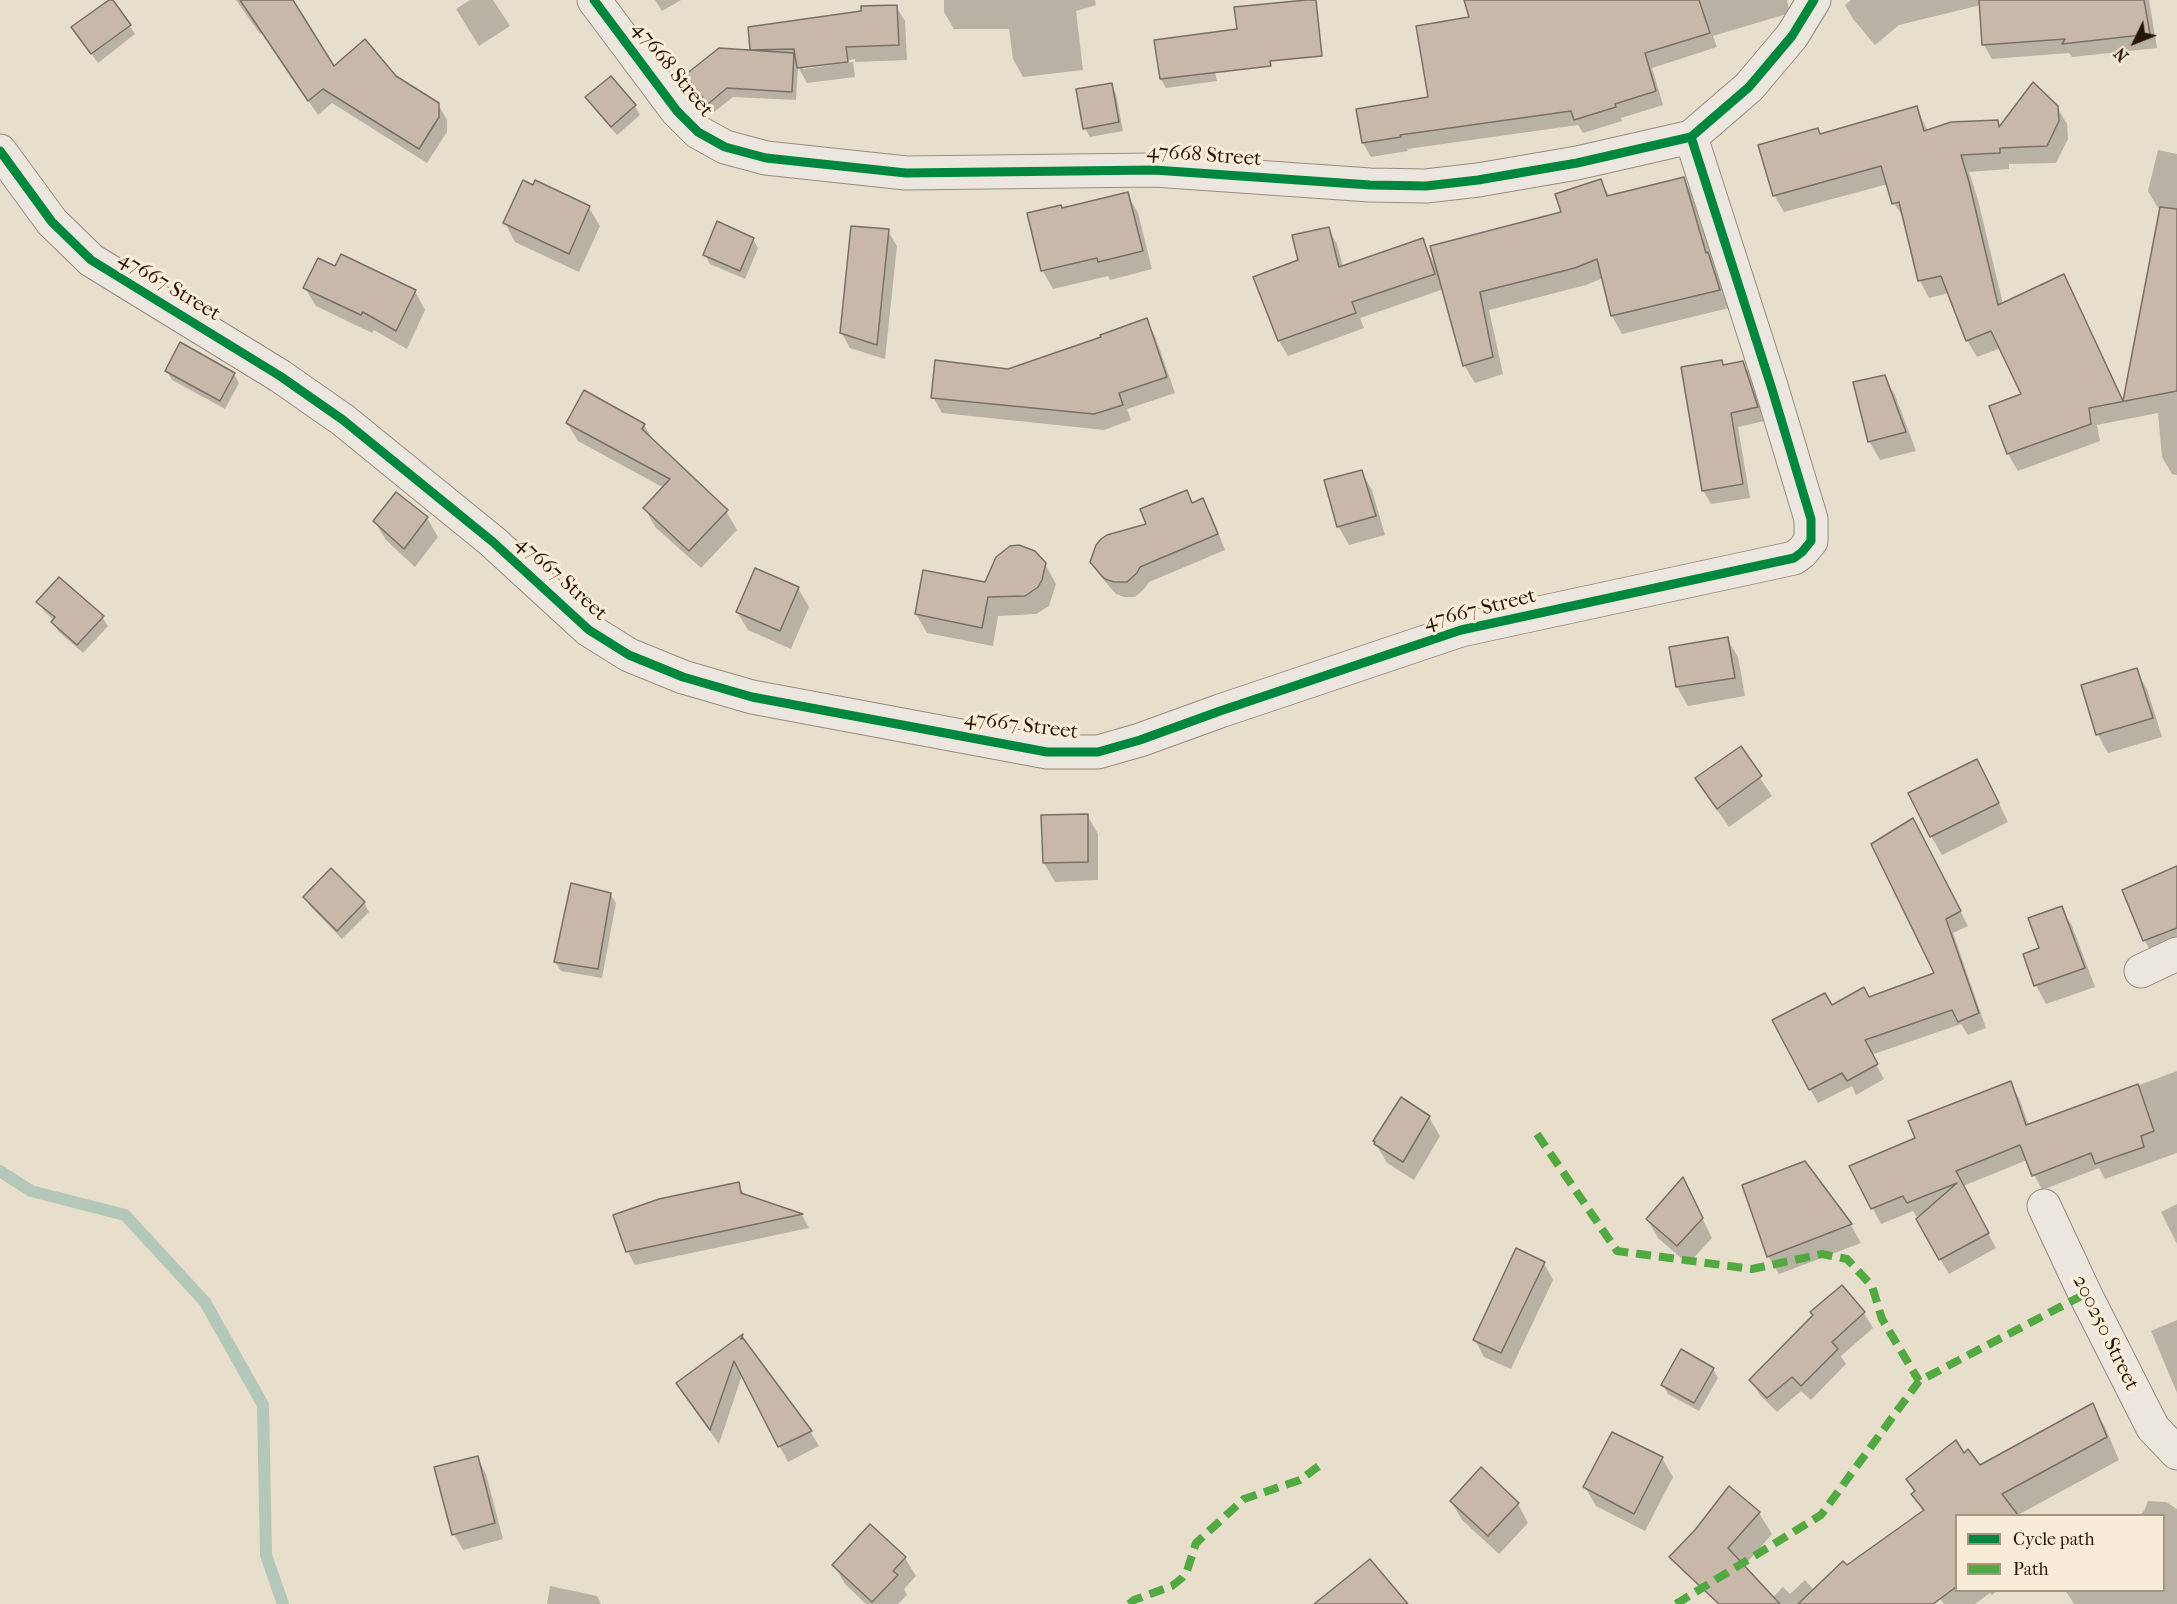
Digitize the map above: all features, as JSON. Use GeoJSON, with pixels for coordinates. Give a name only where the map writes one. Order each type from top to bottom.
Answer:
{"type":"FeatureCollection","features":[{"type":"Feature","properties":{"kind":"street","name":"47668 Street"},"geometry":{"type":"LineString","coordinates":[[594,0],[677,111],[698,132],[725,147],[766,158],[906,174],[1154,170],[1370,185],[1426,186],[1478,180],[1577,163],[1691,137],[1749,87],[1792,36],[1814,0]]}},
{"type":"Feature","properties":{"kind":"street","name":"47667 Street"},"geometry":{"type":"LineString","coordinates":[[0,151],[52,222],[91,260],[280,376],[343,420],[493,542],[589,630],[629,655],[683,677],[752,697],[1047,752],[1098,752],[1140,740],[1461,630],[1794,558],[1802,552],[1810,541],[1811,519],[1772,386],[1691,137]]}},
{"type":"Feature","properties":{"kind":"street"},"geometry":{"type":"LineString","coordinates":[[2141,971],[2177,954]]}},
{"type":"Feature","properties":{"kind":"street","name":"200250 Street"},"geometry":{"type":"LineString","coordinates":[[2044,1206],[2085,1294],[2153,1428],[2177,1453]]}},
{"type":"Feature","properties":{"kind":"building"},"geometry":{"type":"Polygon","coordinates":[[[109,0],[113,0],[131,25],[91,54],[71,27],[109,0]]]}},
{"type":"Feature","properties":{"kind":"building"},"geometry":{"type":"Polygon","coordinates":[[[240,0],[293,0],[334,66],[365,39],[396,76],[439,103],[439,117],[419,149],[323,89],[308,101],[240,0]]]}},
{"type":"Feature","properties":{"kind":"building"},"geometry":{"type":"Polygon","coordinates":[[[1316,0],[1322,56],[1270,61],[1271,66],[1160,79],[1154,40],[1237,29],[1234,7],[1316,0]]]}},
{"type":"Feature","properties":{"kind":"building"},"geometry":{"type":"Polygon","coordinates":[[[1464,0],[1699,0],[1710,33],[1645,53],[1656,91],[1615,104],[1616,107],[1574,120],[1571,111],[1400,135],[1401,137],[1362,143],[1356,109],[1428,97],[1416,26],[1469,17],[1464,0]]]}},
{"type":"Feature","properties":{"kind":"building"},"geometry":{"type":"Polygon","coordinates":[[[1979,0],[2144,0],[2150,34],[2062,44],[2065,39],[1982,45],[1979,0]]]}},
{"type":"Feature","properties":{"kind":"building"},"geometry":{"type":"Polygon","coordinates":[[[897,5],[899,45],[846,47],[848,62],[797,68],[794,49],[750,50],[748,27],[861,11],[861,6],[897,5]]]}},
{"type":"Feature","properties":{"kind":"building"},"geometry":{"type":"Polygon","coordinates":[[[719,48],[794,53],[792,92],[727,88],[708,104],[685,75],[719,48]]]}},
{"type":"Feature","properties":{"kind":"building"},"geometry":{"type":"Polygon","coordinates":[[[611,76],[636,105],[611,127],[585,97],[611,76]]]}},
{"type":"Feature","properties":{"kind":"building"},"geometry":{"type":"Polygon","coordinates":[[[2033,82],[2058,106],[2059,121],[2047,146],[2000,148],[2000,153],[1961,155],[1998,305],[2064,274],[2123,401],[2160,207],[2177,209],[2177,391],[2089,408],[2091,424],[2007,454],[1989,406],[2021,394],[1991,331],[1966,341],[1941,276],[1918,281],[1899,202],[1892,204],[1881,166],[1773,196],[1758,145],[1818,128],[1820,134],[1917,106],[1924,131],[1951,122],[1998,120],[1999,127],[2033,82]]]}},
{"type":"Feature","properties":{"kind":"building"},"geometry":{"type":"Polygon","coordinates":[[[1112,83],[1119,122],[1083,129],[1076,89],[1112,83]]]}},
{"type":"Feature","properties":{"kind":"building"},"geometry":{"type":"Polygon","coordinates":[[[1684,177],[1706,253],[1708,252],[1720,290],[1611,316],[1597,259],[1575,268],[1480,292],[1493,357],[1463,366],[1430,246],[1561,212],[1555,194],[1601,179],[1607,196],[1684,177]]]}},
{"type":"Feature","properties":{"kind":"building"},"geometry":{"type":"Polygon","coordinates":[[[523,180],[533,185],[535,180],[590,206],[569,254],[503,223],[523,180]]]}},
{"type":"Feature","properties":{"kind":"building"},"geometry":{"type":"Polygon","coordinates":[[[1128,192],[1143,251],[1098,262],[1097,258],[1041,271],[1027,213],[1061,205],[1062,208],[1128,192]]]}},
{"type":"Feature","properties":{"kind":"building"},"geometry":{"type":"Polygon","coordinates":[[[717,221],[754,238],[740,271],[703,255],[717,221]]]}},
{"type":"Feature","properties":{"kind":"building"},"geometry":{"type":"Polygon","coordinates":[[[851,226],[889,229],[877,345],[840,333],[851,226]]]}},
{"type":"Feature","properties":{"kind":"building"},"geometry":{"type":"Polygon","coordinates":[[[1329,227],[1339,267],[1423,238],[1435,274],[1352,302],[1356,313],[1278,341],[1253,277],[1298,260],[1292,235],[1329,227]]]}},
{"type":"Feature","properties":{"kind":"building"},"geometry":{"type":"Polygon","coordinates":[[[341,254],[416,290],[396,331],[363,312],[361,315],[303,288],[318,258],[335,266],[341,254]]]}},
{"type":"Feature","properties":{"kind":"building"},"geometry":{"type":"Polygon","coordinates":[[[1147,318],[1167,377],[1119,393],[1123,405],[1094,414],[931,398],[935,360],[1008,369],[1101,337],[1100,335],[1147,318]]]}},
{"type":"Feature","properties":{"kind":"building"},"geometry":{"type":"Polygon","coordinates":[[[180,342],[235,373],[220,401],[165,371],[180,342]]]}},
{"type":"Feature","properties":{"kind":"building"},"geometry":{"type":"Polygon","coordinates":[[[1722,360],[1723,365],[1743,361],[1758,407],[1731,413],[1743,484],[1702,491],[1681,367],[1722,360]]]}},
{"type":"Feature","properties":{"kind":"building"},"geometry":{"type":"Polygon","coordinates":[[[1885,375],[1906,432],[1868,442],[1853,382],[1885,375]]]}},
{"type":"Feature","properties":{"kind":"building"},"geometry":{"type":"Polygon","coordinates":[[[584,390],[645,424],[642,429],[728,510],[689,551],[643,508],[670,479],[566,423],[584,390]]]}},
{"type":"Feature","properties":{"kind":"building"},"geometry":{"type":"Polygon","coordinates":[[[1362,470],[1376,516],[1337,527],[1324,480],[1362,470]]]}},
{"type":"Feature","properties":{"kind":"building"},"geometry":{"type":"Polygon","coordinates":[[[1187,490],[1192,503],[1203,498],[1218,534],[1140,567],[1127,582],[1105,579],[1090,562],[1096,545],[1101,539],[1107,535],[1146,524],[1140,509],[1187,490]]]}},
{"type":"Feature","properties":{"kind":"building"},"geometry":{"type":"Polygon","coordinates":[[[396,492],[428,517],[404,549],[373,521],[396,492]]]}},
{"type":"Feature","properties":{"kind":"building"},"geometry":{"type":"Polygon","coordinates":[[[1019,545],[1035,551],[1046,563],[1042,580],[1038,587],[1025,596],[988,597],[982,628],[915,614],[923,570],[985,582],[996,557],[1010,546],[1019,545]]]}},
{"type":"Feature","properties":{"kind":"building"},"geometry":{"type":"Polygon","coordinates":[[[755,568],[799,587],[780,631],[736,612],[755,568]]]}},
{"type":"Feature","properties":{"kind":"building"},"geometry":{"type":"Polygon","coordinates":[[[59,577],[104,616],[77,645],[51,622],[55,617],[36,602],[59,577]]]}},
{"type":"Feature","properties":{"kind":"building"},"geometry":{"type":"Polygon","coordinates":[[[1728,637],[1735,678],[1676,687],[1669,647],[1728,637]]]}},
{"type":"Feature","properties":{"kind":"building"},"geometry":{"type":"Polygon","coordinates":[[[2137,668],[2153,718],[2096,735],[2081,685],[2137,668]]]}},
{"type":"Feature","properties":{"kind":"building"},"geometry":{"type":"Polygon","coordinates":[[[1741,746],[1762,776],[1717,809],[1695,778],[1741,746]]]}},
{"type":"Feature","properties":{"kind":"building"},"geometry":{"type":"Polygon","coordinates":[[[1977,759],[1999,803],[1930,837],[1908,793],[1977,759]]]}},
{"type":"Feature","properties":{"kind":"building"},"geometry":{"type":"Polygon","coordinates":[[[1088,814],[1088,862],[1043,863],[1041,815],[1088,814]]]}},
{"type":"Feature","properties":{"kind":"building"},"geometry":{"type":"Polygon","coordinates":[[[1913,818],[1961,911],[1946,919],[1979,1013],[1958,1022],[1952,1010],[1865,1040],[1878,1064],[1847,1081],[1842,1073],[1809,1090],[1772,1020],[1825,993],[1832,1005],[1864,987],[1869,997],[1934,973],[1871,844],[1913,818]]]}},
{"type":"Feature","properties":{"kind":"building"},"geometry":{"type":"Polygon","coordinates":[[[2177,866],[2177,928],[2143,941],[2122,890],[2177,866]]]}},
{"type":"Feature","properties":{"kind":"building"},"geometry":{"type":"Polygon","coordinates":[[[331,868],[365,902],[337,931],[303,897],[331,868]]]}},
{"type":"Feature","properties":{"kind":"building"},"geometry":{"type":"Polygon","coordinates":[[[571,883],[611,893],[598,969],[554,962],[571,883]]]}},
{"type":"Feature","properties":{"kind":"building"},"geometry":{"type":"Polygon","coordinates":[[[2062,906],[2085,968],[2034,986],[2023,954],[2039,948],[2028,918],[2062,906]]]}},
{"type":"Feature","properties":{"kind":"building"},"geometry":{"type":"Polygon","coordinates":[[[2011,1081],[2026,1125],[2138,1084],[2154,1131],[2141,1136],[2144,1147],[2095,1164],[2091,1153],[2032,1176],[2020,1145],[1956,1171],[1989,1233],[1939,1260],[1916,1219],[1957,1183],[1907,1203],[1903,1196],[1871,1209],[1849,1166],[1915,1138],[1908,1121],[2011,1081]]]}},
{"type":"Feature","properties":{"kind":"building"},"geometry":{"type":"Polygon","coordinates":[[[1401,1097],[1430,1116],[1403,1162],[1374,1144],[1373,1141],[1401,1097]]]}},
{"type":"Feature","properties":{"kind":"building"},"geometry":{"type":"Polygon","coordinates":[[[1805,1161],[1852,1224],[1767,1257],[1742,1185],[1805,1161]]]}},
{"type":"Feature","properties":{"kind":"building"},"geometry":{"type":"Polygon","coordinates":[[[1683,1177],[1703,1218],[1677,1246],[1646,1219],[1683,1177]]]}},
{"type":"Feature","properties":{"kind":"building"},"geometry":{"type":"Polygon","coordinates":[[[739,1182],[741,1193],[803,1214],[626,1252],[613,1215],[659,1199],[739,1182]]]}},
{"type":"Feature","properties":{"kind":"building"},"geometry":{"type":"Polygon","coordinates":[[[1516,1248],[1545,1262],[1501,1353],[1473,1340],[1516,1248]]]}},
{"type":"Feature","properties":{"kind":"building"},"geometry":{"type":"Polygon","coordinates":[[[1842,1285],[1865,1312],[1832,1342],[1838,1349],[1801,1386],[1792,1377],[1767,1398],[1749,1380],[1813,1315],[1810,1312],[1842,1285]]]}},
{"type":"Feature","properties":{"kind":"building"},"geometry":{"type":"Polygon","coordinates":[[[743,1334],[741,1339],[743,1338],[812,1431],[778,1447],[734,1361],[710,1430],[676,1383],[743,1334]]]}},
{"type":"Feature","properties":{"kind":"building"},"geometry":{"type":"Polygon","coordinates":[[[1681,1349],[1714,1368],[1694,1403],[1661,1385],[1681,1349]]]}},
{"type":"Feature","properties":{"kind":"building"},"geometry":{"type":"Polygon","coordinates":[[[2093,1403],[2107,1437],[2002,1494],[2017,1514],[1955,1514],[1955,1588],[1933,1604],[1798,1604],[1843,1561],[1847,1565],[1924,1510],[1911,1494],[1915,1491],[1906,1479],[1956,1440],[1964,1453],[1968,1449],[1980,1465],[2093,1403]]]}},
{"type":"Feature","properties":{"kind":"building"},"geometry":{"type":"Polygon","coordinates":[[[1612,1432],[1663,1457],[1634,1514],[1583,1487],[1612,1432]]]}},
{"type":"Feature","properties":{"kind":"building"},"geometry":{"type":"Polygon","coordinates":[[[478,1456],[495,1523],[452,1535],[434,1467],[478,1456]]]}},
{"type":"Feature","properties":{"kind":"building"},"geometry":{"type":"Polygon","coordinates":[[[1481,1467],[1519,1503],[1488,1536],[1450,1501],[1481,1467]]]}},
{"type":"Feature","properties":{"kind":"building"},"geometry":{"type":"Polygon","coordinates":[[[1729,1486],[1760,1512],[1728,1548],[1780,1604],[1719,1604],[1669,1557],[1695,1530],[1729,1486]]]}},
{"type":"Feature","properties":{"kind":"building"},"geometry":{"type":"Polygon","coordinates":[[[870,1524],[906,1557],[893,1571],[898,1575],[872,1602],[832,1565],[870,1524]]]}},
{"type":"Feature","properties":{"kind":"building"},"geometry":{"type":"Polygon","coordinates":[[[1370,1559],[1408,1604],[1314,1604],[1370,1559]]]}},
{"type":"Feature","properties":{"kind":"waterway"},"geometry":{"type":"LineString","coordinates":[[0,1171],[31,1191],[125,1215],[205,1302],[263,1405],[266,1555],[283,1604]]}},
{"type":"Feature","properties":{"kind":"marked path"},"geometry":{"type":"LineString","coordinates":[[1537,1134],[1617,1251],[1752,1269],[1822,1254],[1847,1259],[1872,1286],[1882,1319],[1919,1381]]}},
{"type":"Feature","properties":{"kind":"marked path"},"geometry":{"type":"LineString","coordinates":[[1676,1604],[1821,1515],[1919,1381],[2085,1294]]}},
{"type":"Feature","properties":{"kind":"marked path"},"geometry":{"type":"LineString","coordinates":[[1129,1604],[1172,1586],[1182,1578],[1187,1571],[1196,1543],[1244,1499],[1300,1480],[1324,1462]]}},
{"type":"Feature","properties":{"kind":"cycle path"},"geometry":{"type":"LineString","coordinates":[[594,0],[677,111],[698,132],[725,147],[766,158],[906,173],[1154,170],[1370,185],[1426,186],[1478,180],[1577,163],[1691,137],[1749,87],[1792,36],[1814,0]]}},
{"type":"Feature","properties":{"kind":"cycle path"},"geometry":{"type":"LineString","coordinates":[[0,151],[52,222],[91,260],[280,376],[343,420],[493,542],[589,630],[629,655],[683,677],[752,697],[1047,752],[1098,752],[1140,740],[1461,630],[1794,558],[1802,552],[1811,541],[1811,519],[1691,137]]}}]}
